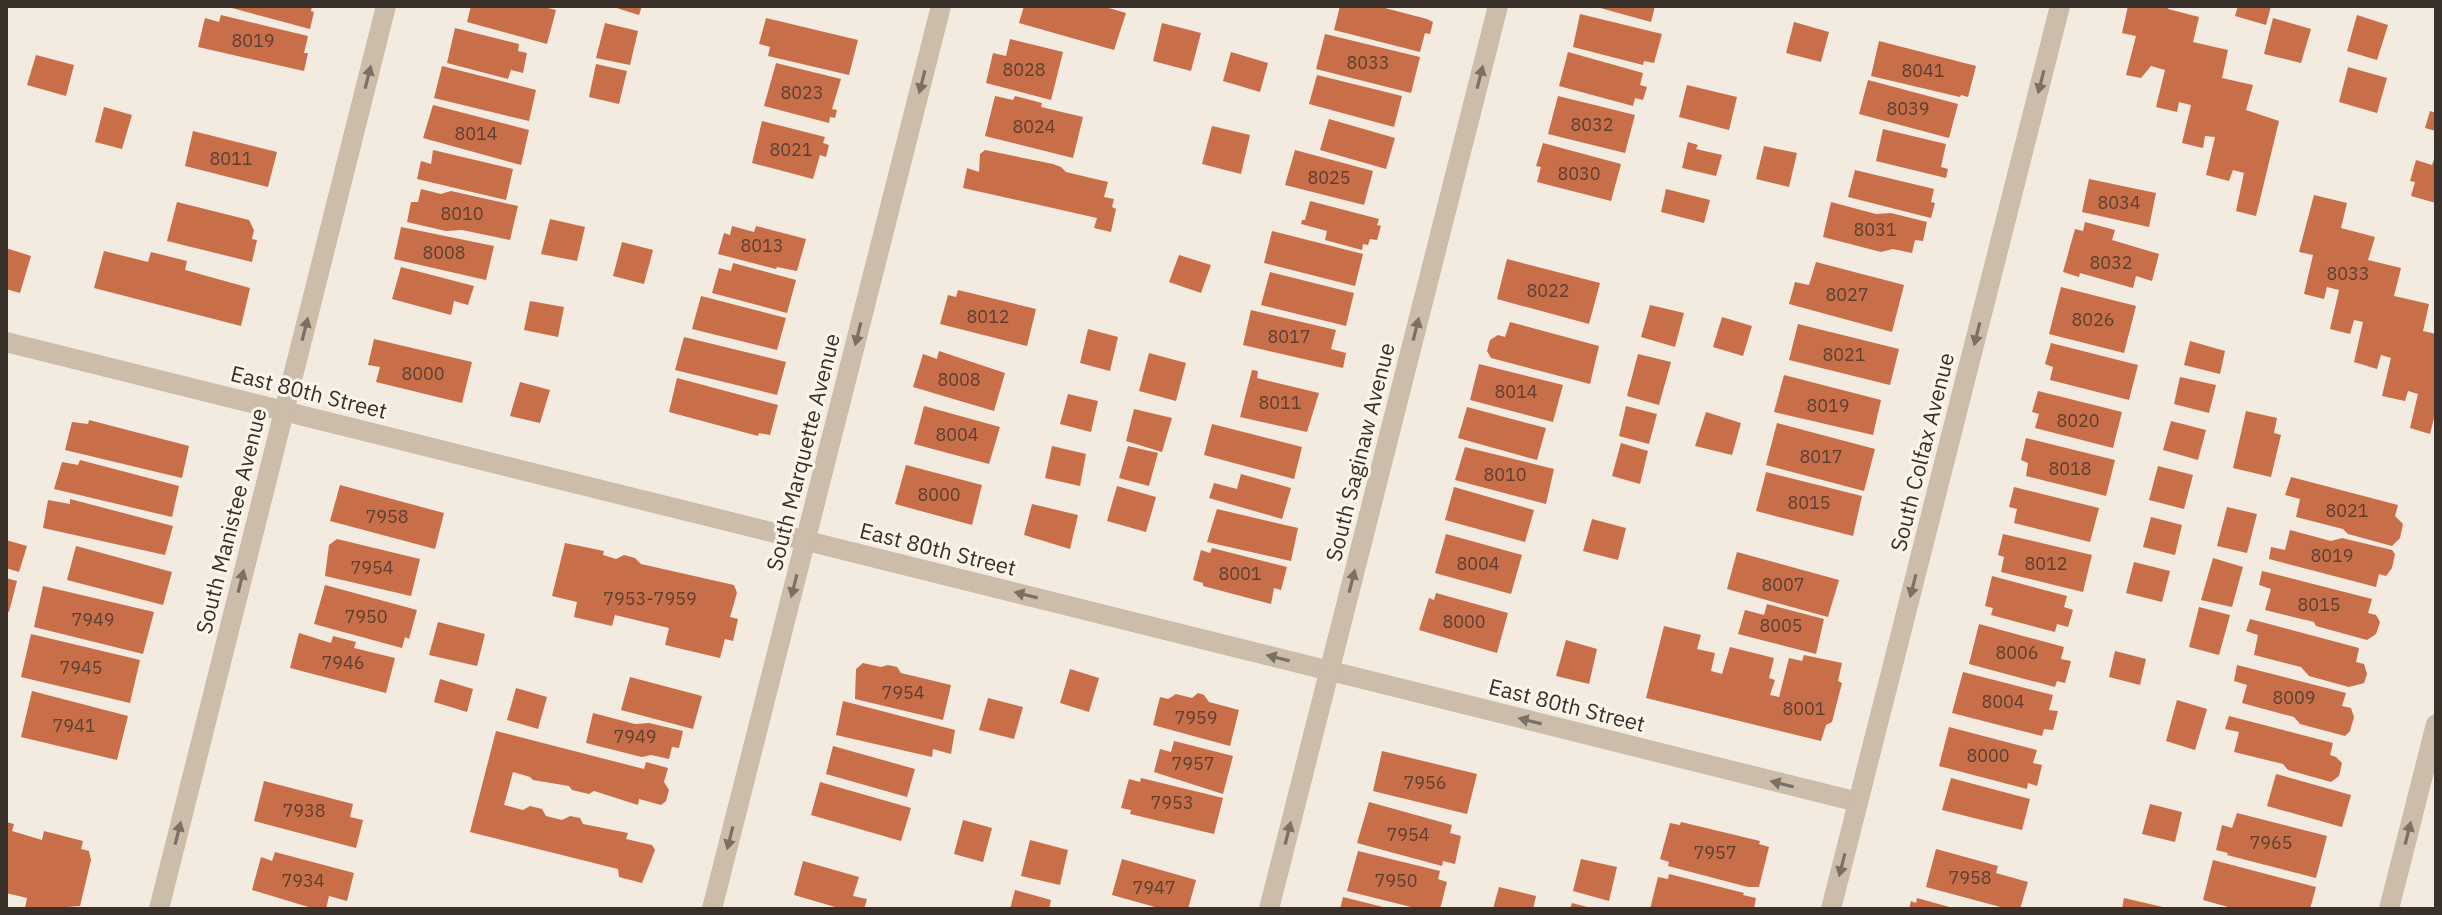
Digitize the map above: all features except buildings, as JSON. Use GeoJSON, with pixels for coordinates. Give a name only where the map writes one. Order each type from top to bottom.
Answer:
{"type":"FeatureCollection","features":[{"type":"Feature","properties":{"kind":"street","name":"South Manistee Avenue"},"geometry":{"type":"LineString","coordinates":[[159,909],[386,6]]}},
{"type":"Feature","properties":{"kind":"street","name":"South Marquette Avenue"},"geometry":{"type":"LineString","coordinates":[[712,909],[941,6]]}},
{"type":"Feature","properties":{"kind":"street","name":"South Saginaw Avenue"},"geometry":{"type":"LineString","coordinates":[[1269,909],[1498,6]]}},
{"type":"Feature","properties":{"kind":"street","name":"South Colfax Avenue"},"geometry":{"type":"LineString","coordinates":[[1831,909],[2060,6]]}},
{"type":"Feature","properties":{"kind":"street","name":"East 80th Street"},"geometry":{"type":"LineString","coordinates":[[6,342],[1858,802]]}},
{"type":"Feature","properties":{"kind":"street"},"geometry":{"type":"LineString","coordinates":[[2389,909],[2436,724]]}}]}
